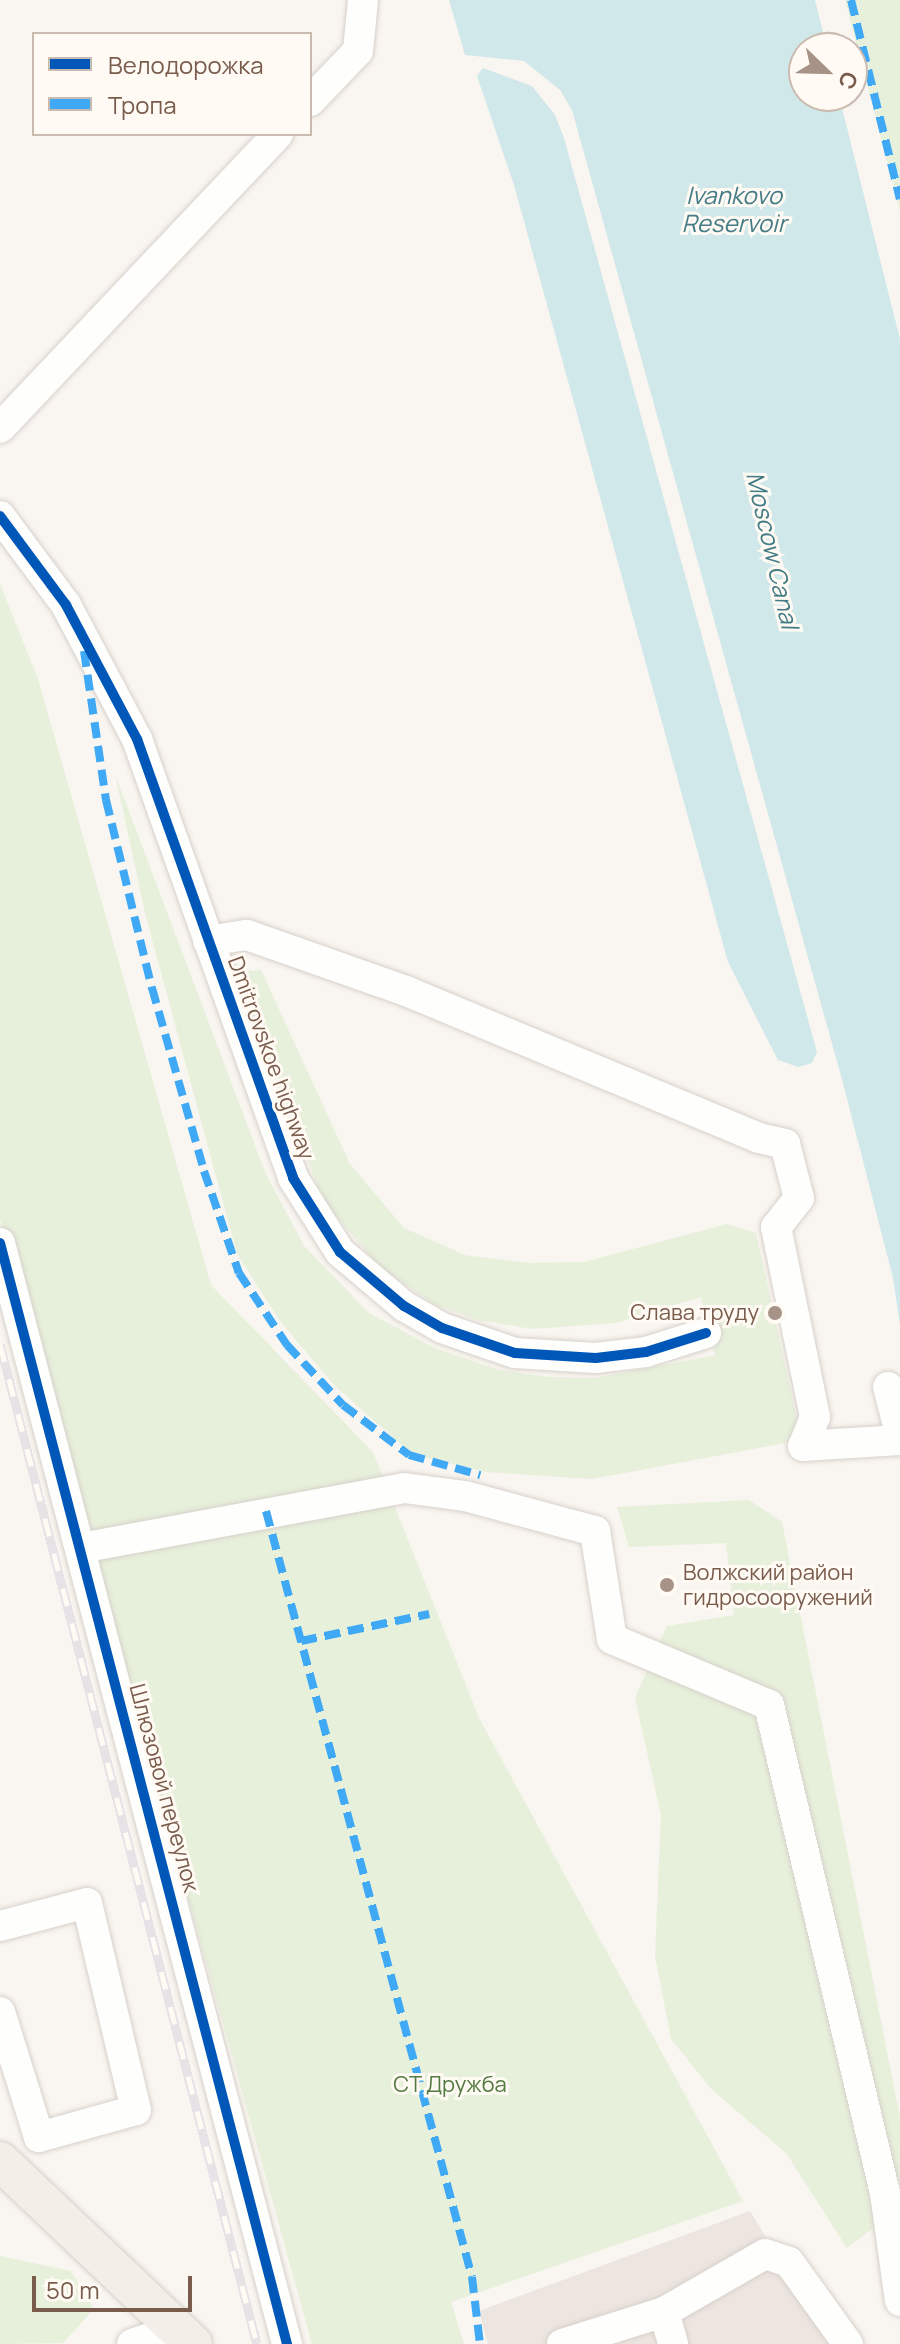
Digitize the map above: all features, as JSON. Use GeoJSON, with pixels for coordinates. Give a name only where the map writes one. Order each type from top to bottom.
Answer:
{"type":"FeatureCollection","features":[{"type":"Feature","properties":{"kind":"main road"},"geometry":{"type":"LineString","coordinates":[[0,2161],[186,2336]]}},
{"type":"Feature","properties":{"kind":"street"},"geometry":{"type":"LineString","coordinates":[[312,99],[358,51],[363,0]]}},
{"type":"Feature","properties":{"kind":"street"},"geometry":{"type":"LineString","coordinates":[[0,428],[276,136]]}},
{"type":"Feature","properties":{"kind":"street","name":"Dmitrovskoe highway"},"geometry":{"type":"LineString","coordinates":[[0,516],[66,605],[102,666],[137,739],[293,1178],[315,1219],[369,1278],[442,1328],[515,1353],[596,1358],[646,1352],[706,1333]]}},
{"type":"Feature","properties":{"kind":"street"},"geometry":{"type":"LineString","coordinates":[[208,941],[247,935],[406,991],[759,1138],[785,1144],[799,1198],[776,1227],[815,1417],[803,1446],[900,1440]]}},
{"type":"Feature","properties":{"kind":"street","name":"Шлюзовой переулок"},"geometry":{"type":"LineString","coordinates":[[0,1243],[287,2344]]}},
{"type":"Feature","properties":{"kind":"street"},"geometry":{"type":"LineString","coordinates":[[888,1387],[900,1433]]}},
{"type":"Feature","properties":{"kind":"street"},"geometry":{"type":"LineString","coordinates":[[81,1548],[404,1488],[465,1496],[595,1531],[612,1639],[769,1705],[885,2193],[900,2301]]}},
{"type":"Feature","properties":{"kind":"street"},"geometry":{"type":"LineString","coordinates":[[0,1926],[87,1903],[136,2110],[39,2137],[0,2012]]}},
{"type":"Feature","properties":{"kind":"street"},"geometry":{"type":"LineString","coordinates":[[562,2344],[664,2312],[765,2254],[789,2262],[848,2344]]}},
{"type":"Feature","properties":{"kind":"street"},"geometry":{"type":"LineString","coordinates":[[664,2312],[673,2344]]}},
{"type":"Feature","properties":{"kind":"street"},"geometry":{"type":"LineString","coordinates":[[132,2344],[186,2336]]}},
{"type":"Feature","properties":{"kind":"shaded area"},"geometry":{"type":"Polygon","coordinates":[[[750,2211],[830,2344],[488,2344],[479,2311],[750,2211]]]}},
{"type":"Feature","properties":{"kind":"green space"},"geometry":{"type":"Polygon","coordinates":[[[845,0],[900,0],[900,211],[868,88],[868,32],[853,32],[845,0]]]}},
{"type":"Feature","properties":{"kind":"green space","name":"СТ Дружба"},"geometry":{"type":"Polygon","coordinates":[[[0,584],[38,679],[211,1285],[373,1452],[479,1718],[743,2201],[451,2302],[464,2344],[312,2344],[0,1219],[0,584]]]}},
{"type":"Feature","properties":{"kind":"green space"},"geometry":{"type":"Polygon","coordinates":[[[115,774],[265,1172],[304,1246],[369,1313],[435,1348],[499,1370],[549,1377],[596,1378],[715,1355],[701,1297],[616,1323],[531,1329],[478,1320],[436,1305],[380,1267],[324,1202],[236,972],[261,970],[350,1164],[404,1228],[465,1255],[529,1263],[584,1262],[727,1224],[756,1233],[800,1433],[785,1443],[592,1479],[486,1472],[412,1454],[336,1387],[280,1321],[237,1254],[146,917],[115,774]]]}},
{"type":"Feature","properties":{"kind":"green space"},"geometry":{"type":"Polygon","coordinates":[[[749,1500],[782,1522],[900,2117],[900,2208],[847,2248],[786,2153],[712,2090],[671,2039],[655,1956],[661,1815],[635,1698],[667,1626],[734,1615],[726,1543],[629,1547],[617,1507],[749,1500]]]}},
{"type":"Feature","properties":{"kind":"green space"},"geometry":{"type":"Polygon","coordinates":[[[0,2256],[71,2271],[94,2309],[63,2343],[0,2344],[0,2256]]]}},
{"type":"Feature","properties":{"kind":"water","name":"Ivankovo Reservoir"},"geometry":{"type":"Polygon","coordinates":[[[449,0],[815,0],[823,32],[788,32],[788,112],[843,112],[900,339],[900,1325],[893,1278],[843,1083],[572,110],[560,90],[524,61],[465,55],[449,0]]]}},
{"type":"Feature","properties":{"kind":"water"},"geometry":{"type":"Polygon","coordinates":[[[483,68],[532,86],[555,115],[564,138],[817,1052],[812,1063],[798,1067],[778,1060],[728,962],[514,185],[477,76],[483,68]]]}},
{"type":"Feature","properties":{"kind":"railway"},"geometry":{"type":"LineString","coordinates":[[0,1344],[257,2344]]}},
{"type":"Feature","properties":{"kind":"marked path"},"geometry":{"type":"LineString","coordinates":[[851,0],[900,199]]}},
{"type":"Feature","properties":{"kind":"marked path"},"geometry":{"type":"LineString","coordinates":[[84,651],[106,800],[152,988],[204,1171],[239,1273],[287,1345],[343,1405],[409,1455],[480,1475]]}},
{"type":"Feature","properties":{"kind":"marked path"},"geometry":{"type":"LineString","coordinates":[[266,1511],[472,2277],[480,2344]]}},
{"type":"Feature","properties":{"kind":"marked path"},"geometry":{"type":"LineString","coordinates":[[301,1641],[429,1614]]}},
{"type":"Feature","properties":{"kind":"cycle path"},"geometry":{"type":"LineString","coordinates":[[0,516],[66,605],[137,739],[293,1178],[340,1252],[404,1306],[442,1328],[515,1353],[596,1358],[646,1352],[706,1333]]}},
{"type":"Feature","properties":{"kind":"cycle path"},"geometry":{"type":"LineString","coordinates":[[0,1243],[287,2344]]}},
{"type":"Feature","properties":{"kind":"place","name":"Слава труду"},"geometry":{"type":"Point","coordinates":[775,1313]}},
{"type":"Feature","properties":{"kind":"place","name":"Волжский район гидросооружений"},"geometry":{"type":"Point","coordinates":[667,1585]}},
{"type":"Feature","properties":{"kind":"water label","name":"Moscow Canal"},"geometry":{"type":"Point","coordinates":[773,550]}}]}
